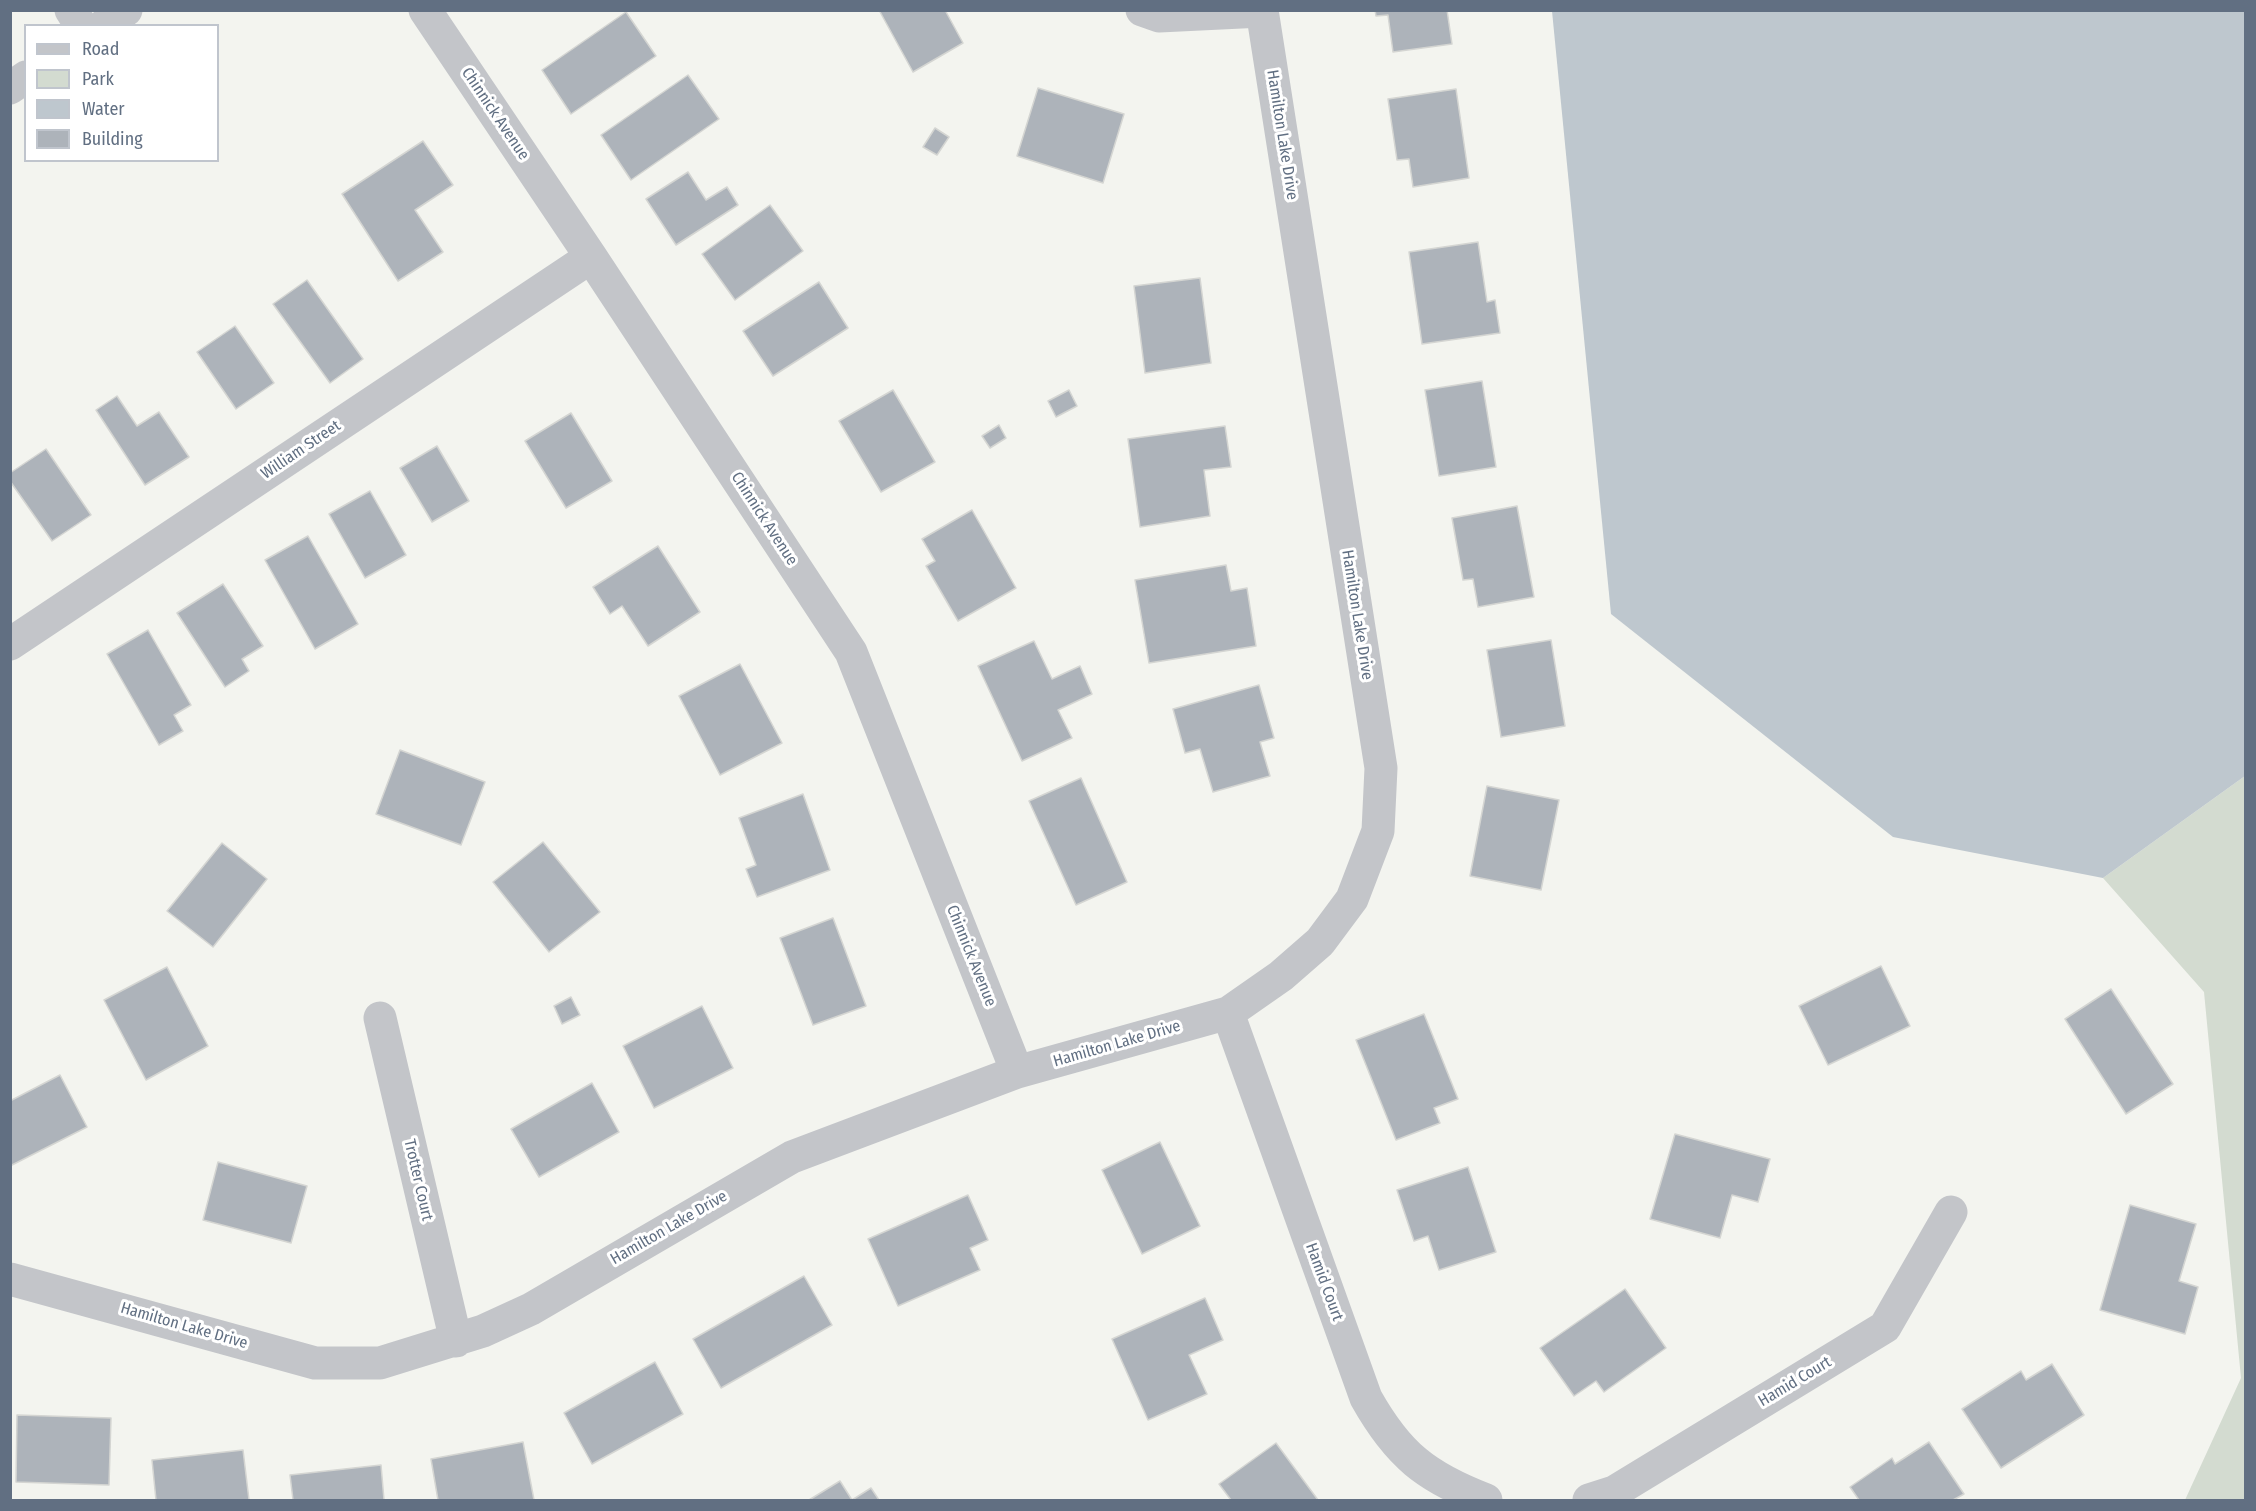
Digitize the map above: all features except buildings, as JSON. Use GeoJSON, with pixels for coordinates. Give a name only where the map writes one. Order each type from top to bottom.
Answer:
{"type":"FeatureCollection","features":[{"type":"Feature","properties":{"kind":"street"},"geometry":{"type":"LineString","coordinates":[[71,10],[80,24]]}},
{"type":"Feature","properties":{"kind":"street"},"geometry":{"type":"LineString","coordinates":[[106,24],[126,10]]}},
{"type":"Feature","properties":{"kind":"street","name":"Chinnick Avenue"},"geometry":{"type":"LineString","coordinates":[[425,10],[851,652],[1017,1072]]}},
{"type":"Feature","properties":{"kind":"street"},"geometry":{"type":"LineString","coordinates":[[1142,10],[1159,16],[1262,11]]}},
{"type":"Feature","properties":{"kind":"street","name":"Hamilton Lake Drive"},"geometry":{"type":"LineString","coordinates":[[10,1279],[315,1363],[380,1363],[456,1341],[531,1309],[792,1157],[1017,1072],[1228,1012],[1281,976],[1320,942],[1352,899],[1378,831],[1381,768],[1262,11]]}},
{"type":"Feature","properties":{"kind":"street"},"geometry":{"type":"LineString","coordinates":[[10,87],[24,79]]}},
{"type":"Feature","properties":{"kind":"street","name":"William Street"},"geometry":{"type":"LineString","coordinates":[[10,644],[591,257]]}},
{"type":"Feature","properties":{"kind":"street","name":"Hamid Court"},"geometry":{"type":"LineString","coordinates":[[1228,1012],[1366,1398],[1381,1425],[1411,1460],[1446,1485],[1486,1500]]}},
{"type":"Feature","properties":{"kind":"street","name":"Trotter Court"},"geometry":{"type":"LineString","coordinates":[[380,1018],[456,1341]]}},
{"type":"Feature","properties":{"kind":"street","name":"Hamid Court"},"geometry":{"type":"LineString","coordinates":[[1590,1500],[1614,1492],[1885,1327],[1951,1212]]}},
{"type":"Feature","properties":{"kind":"green space"},"geometry":{"type":"Polygon","coordinates":[[[2245,776],[2245,1500],[2185,1500],[2241,1378],[2204,992],[2103,878],[2245,776]]]}},
{"type":"Feature","properties":{"kind":"water"},"geometry":{"type":"Polygon","coordinates":[[[1552,11],[2245,11],[2245,776],[2103,878],[1893,837],[1611,614],[1552,11]]]}}]}
